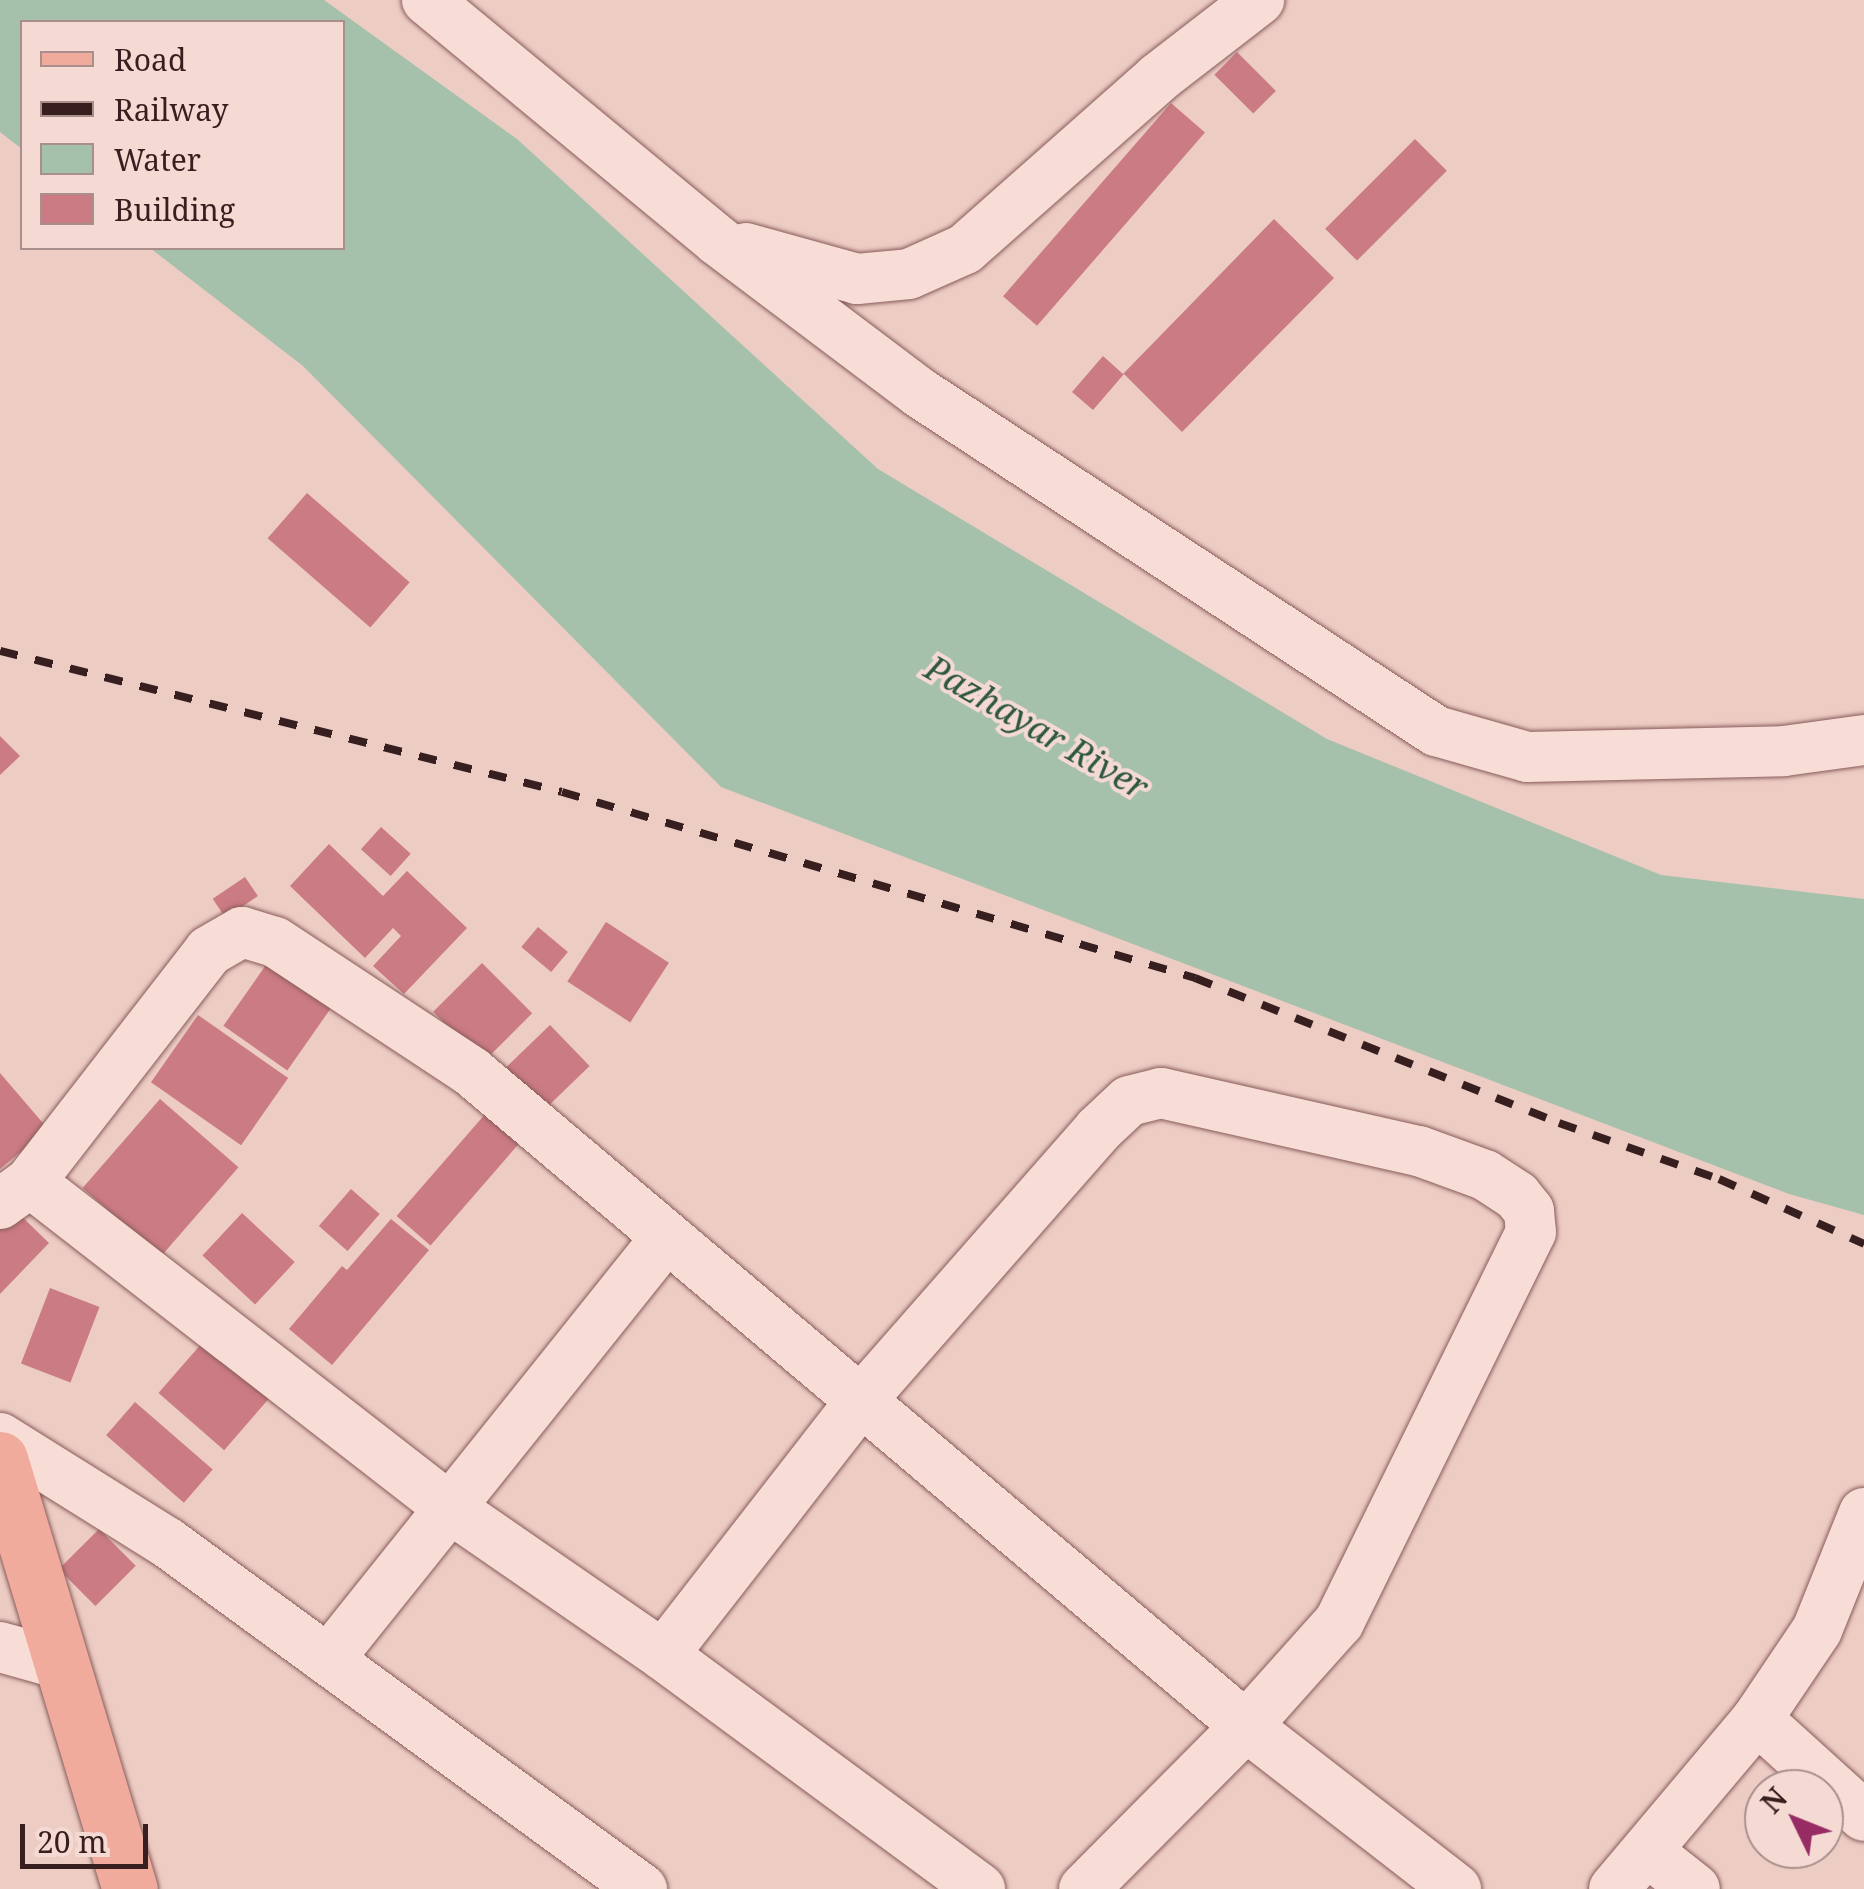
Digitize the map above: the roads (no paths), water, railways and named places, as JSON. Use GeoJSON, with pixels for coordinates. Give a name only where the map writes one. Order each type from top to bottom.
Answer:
{"type":"FeatureCollection","features":[{"type":"Feature","properties":{"kind":"main road"},"geometry":{"type":"LineString","coordinates":[[0,1459],[130,1889]]}},
{"type":"Feature","properties":{"kind":"street"},"geometry":{"type":"LineString","coordinates":[[426,0],[717,240],[920,393],[1436,731],[1527,757],[1784,751],[1864,740]]}},
{"type":"Feature","properties":{"kind":"street"},"geometry":{"type":"LineString","coordinates":[[717,240],[857,280],[910,274],[966,248],[1158,78],[1259,0]]}},
{"type":"Feature","properties":{"kind":"street"},"geometry":{"type":"LineString","coordinates":[[980,1889],[663,1654],[450,1508],[15,1193],[208,951],[242,932],[274,942],[472,1072],[665,1240],[862,1399],[1246,1726],[1456,1889]]}},
{"type":"Feature","properties":{"kind":"street"},"geometry":{"type":"LineString","coordinates":[[663,1654],[862,1399],[1098,1130],[1129,1102],[1144,1094],[1161,1093],[1419,1151],[1485,1175],[1517,1196],[1529,1211],[1531,1232],[1339,1622],[1246,1726],[1084,1889]]}},
{"type":"Feature","properties":{"kind":"street"},"geometry":{"type":"LineString","coordinates":[[328,1660],[665,1240]]}},
{"type":"Feature","properties":{"kind":"street"},"geometry":{"type":"LineString","coordinates":[[0,1438],[168,1543],[642,1889]]}},
{"type":"Feature","properties":{"kind":"street"},"geometry":{"type":"LineString","coordinates":[[1614,1889],[1757,1719],[1817,1630],[1864,1513]]}},
{"type":"Feature","properties":{"kind":"street"},"geometry":{"type":"LineString","coordinates":[[0,1647],[60,1664]]}},
{"type":"Feature","properties":{"kind":"street"},"geometry":{"type":"LineString","coordinates":[[1757,1719],[1864,1816]]}},
{"type":"Feature","properties":{"kind":"street"},"geometry":{"type":"LineString","coordinates":[[1647,1851],[1695,1889]]}},
{"type":"Feature","properties":{"kind":"water","name":"Pazhayar River"},"geometry":{"type":"Polygon","coordinates":[[[0,0],[324,0],[517,139],[878,469],[1327,739],[1661,875],[1864,899],[1864,1215],[1789,1194],[721,787],[303,366],[153,250],[345,250],[345,20],[20,20],[20,147],[0,132],[0,0]]]}},
{"type":"Feature","properties":{"kind":"railway"},"geometry":{"type":"LineString","coordinates":[[0,651],[562,792],[1195,978],[1559,1123],[1719,1179],[1864,1244]]}}]}
